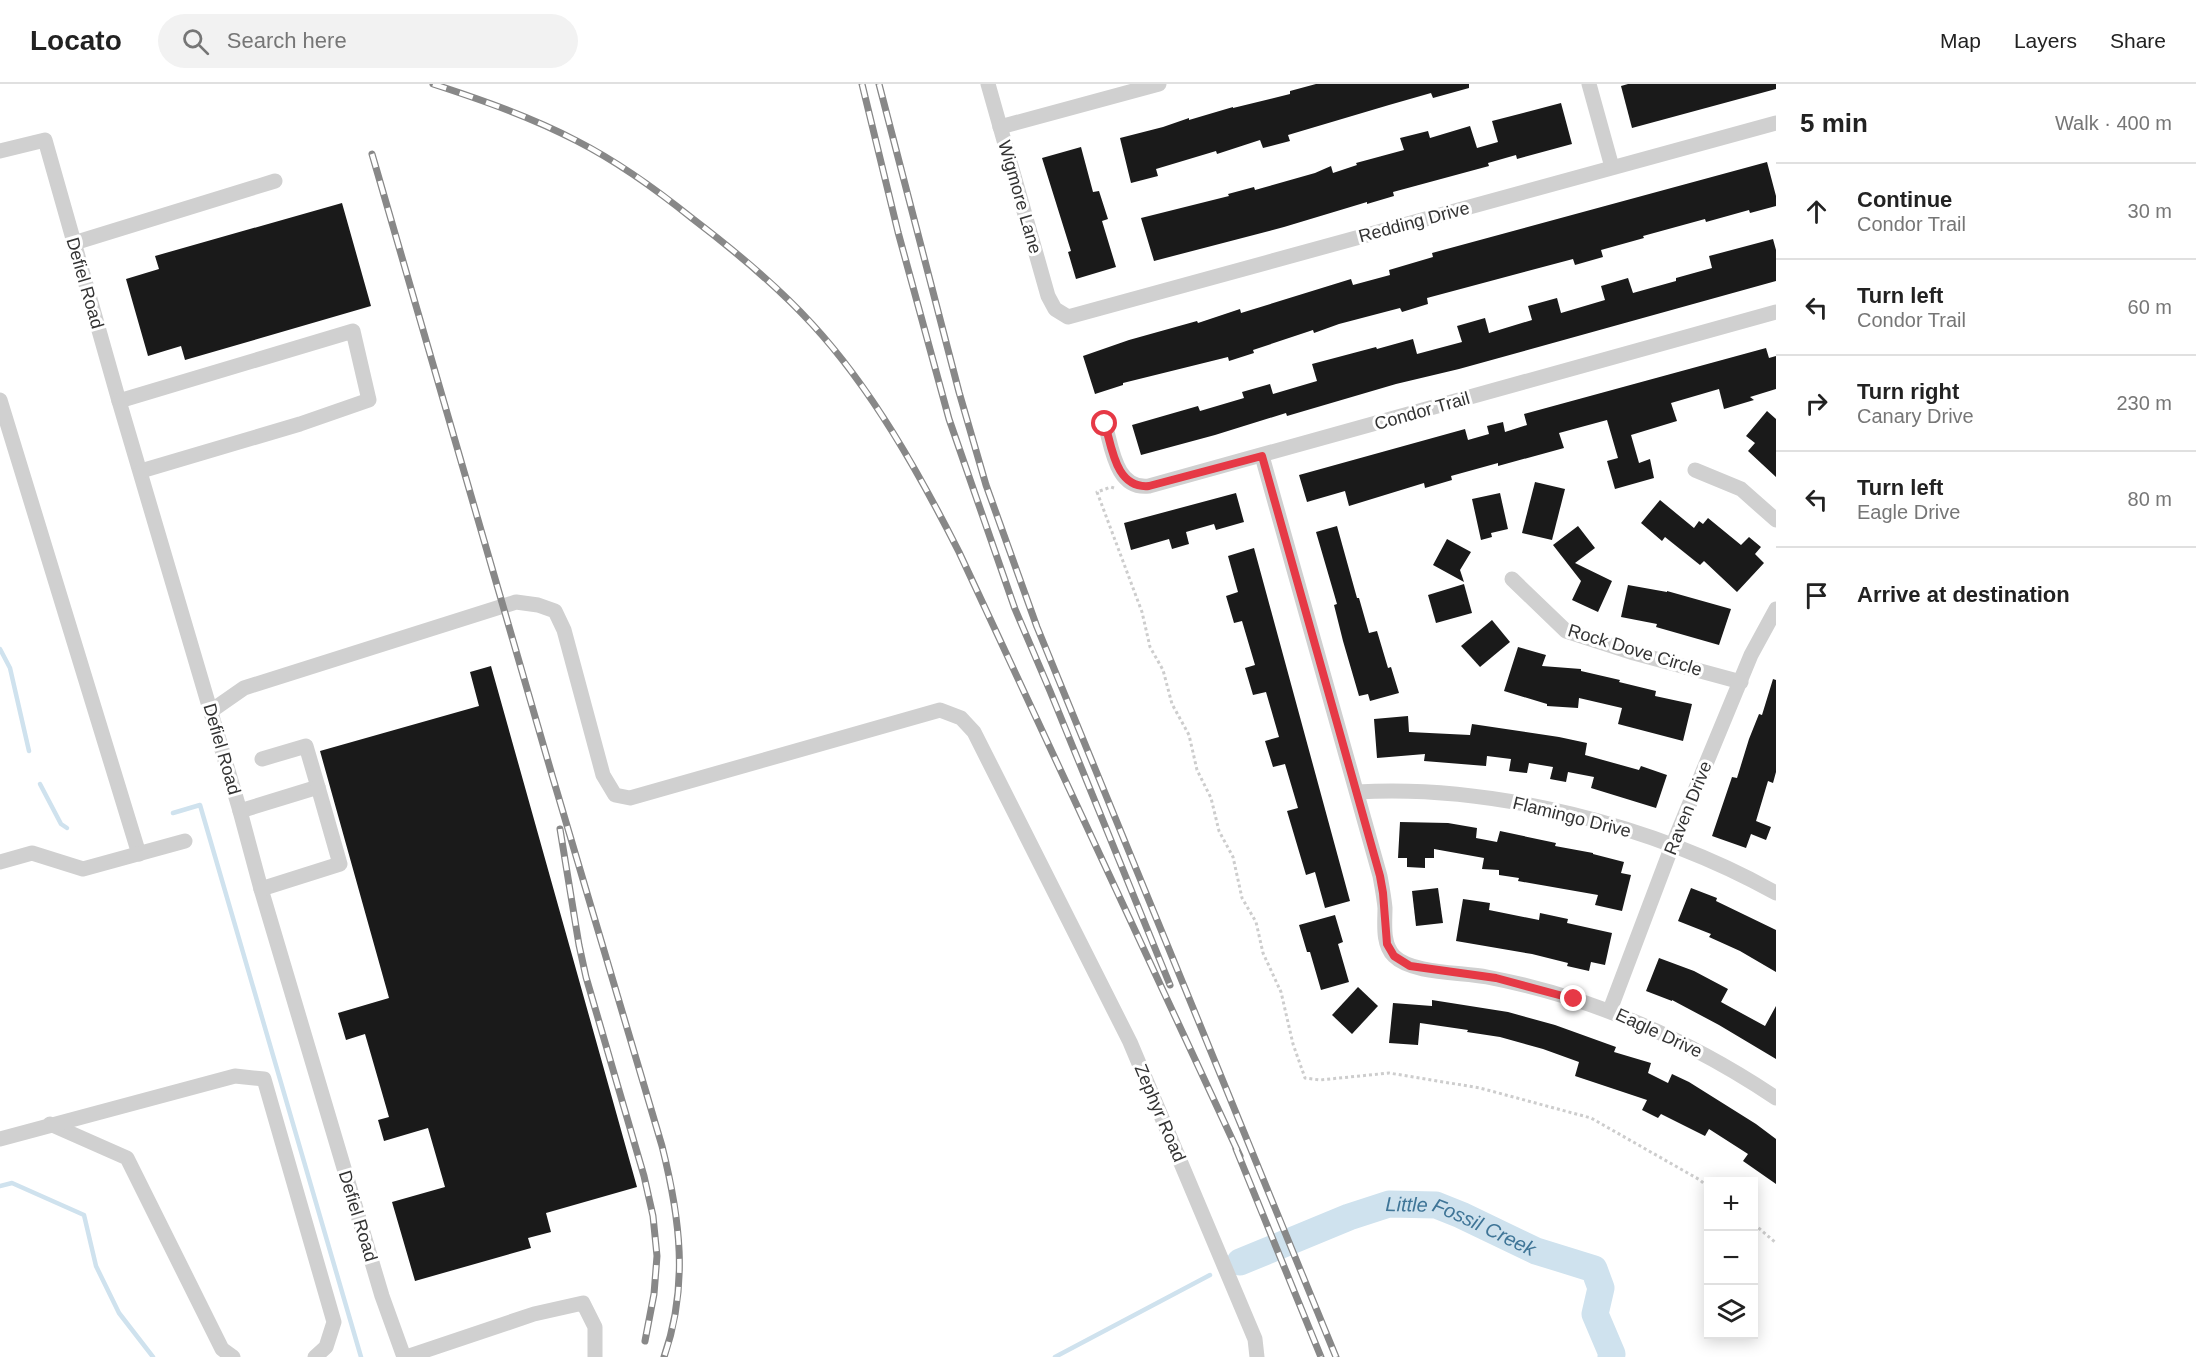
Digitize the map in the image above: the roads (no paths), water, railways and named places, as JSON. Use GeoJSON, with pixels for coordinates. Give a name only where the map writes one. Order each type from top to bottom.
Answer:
{"type":"FeatureCollection","features":[{"type":"Feature","properties":{"kind":"street","name":"Wigmore Lane"},"geometry":{"type":"LineString","coordinates":[[988,84],[1048,296],[1054,309]]}},
{"type":"Feature","properties":{"kind":"street"},"geometry":{"type":"LineString","coordinates":[[1000,127],[1159,84]]}},
{"type":"Feature","properties":{"kind":"street"},"geometry":{"type":"LineString","coordinates":[[1589,84],[1612,167]]}},
{"type":"Feature","properties":{"kind":"street","name":"Redding Drive"},"geometry":{"type":"LineString","coordinates":[[1054,309],[1068,317],[1776,123]]}},
{"type":"Feature","properties":{"kind":"street","name":"Defiel Road"},"geometry":{"type":"LineString","coordinates":[[0,151],[45,140],[261,889],[382,1296],[405,1357]]}},
{"type":"Feature","properties":{"kind":"street"},"geometry":{"type":"LineString","coordinates":[[74,243],[275,181]]}},
{"type":"Feature","properties":{"kind":"street","name":"Condor Trail"},"geometry":{"type":"LineString","coordinates":[[1105,424],[1119,469],[1125,480],[1134,485],[1149,486],[1776,312]]}},
{"type":"Feature","properties":{"kind":"street"},"geometry":{"type":"LineString","coordinates":[[119,401],[353,331],[369,400],[300,424],[141,471]]}},
{"type":"Feature","properties":{"kind":"street"},"geometry":{"type":"LineString","coordinates":[[0,400],[139,854]]}},
{"type":"Feature","properties":{"kind":"street"},"geometry":{"type":"LineString","coordinates":[[1262,456],[1357,792]]}},
{"type":"Feature","properties":{"kind":"street"},"geometry":{"type":"LineString","coordinates":[[1695,470],[1742,489],[1776,520]]}},
{"type":"Feature","properties":{"kind":"street","name":"Rock Dove Circle"},"geometry":{"type":"LineString","coordinates":[[1512,579],[1566,631],[1634,653],[1741,682]]}},
{"type":"Feature","properties":{"kind":"street","name":"Zephyr Road"},"geometry":{"type":"LineString","coordinates":[[211,711],[244,688],[516,602],[538,604],[555,611],[564,630],[603,775],[615,795],[630,798],[940,710],[960,718],[974,732],[1144,1073],[1256,1339],[1257,1357]]}},
{"type":"Feature","properties":{"kind":"street","name":"Raven Drive"},"geometry":{"type":"LineString","coordinates":[[1610,1010],[1672,846],[1751,655],[1776,609]]}},
{"type":"Feature","properties":{"kind":"street"},"geometry":{"type":"LineString","coordinates":[[261,889],[340,864],[306,746],[262,759]]}},
{"type":"Feature","properties":{"kind":"street"},"geometry":{"type":"LineString","coordinates":[[240,811],[318,787]]}},
{"type":"Feature","properties":{"kind":"street","name":"Flamingo Drive"},"geometry":{"type":"LineString","coordinates":[[1357,792],[1420,790],[1461,793],[1504,800],[1591,820],[1672,846],[1731,870],[1776,893]]}},
{"type":"Feature","properties":{"kind":"street","name":"Eagle Drive"},"geometry":{"type":"LineString","coordinates":[[1357,792],[1380,876],[1387,944],[1394,956],[1410,966],[1496,978],[1610,1010],[1685,1044],[1776,1098]]}},
{"type":"Feature","properties":{"kind":"street"},"geometry":{"type":"LineString","coordinates":[[0,862],[32,853],[83,869],[185,841]]}},
{"type":"Feature","properties":{"kind":"street"},"geometry":{"type":"LineString","coordinates":[[0,1139],[235,1076],[264,1079],[334,1322],[326,1347],[315,1357]]}},
{"type":"Feature","properties":{"kind":"street"},"geometry":{"type":"LineString","coordinates":[[50,1124],[127,1158],[222,1349],[233,1357]]}},
{"type":"Feature","properties":{"kind":"street"},"geometry":{"type":"LineString","coordinates":[[405,1357],[534,1314],[583,1303],[595,1327],[595,1357]]}},
{"type":"Feature","properties":{"kind":"waterway"},"geometry":{"type":"LineString","coordinates":[[0,649],[10,668],[29,751]]}},
{"type":"Feature","properties":{"kind":"waterway"},"geometry":{"type":"LineString","coordinates":[[40,784],[61,824],[67,828]]}},
{"type":"Feature","properties":{"kind":"waterway"},"geometry":{"type":"LineString","coordinates":[[173,813],[200,805],[361,1357]]}},
{"type":"Feature","properties":{"kind":"waterway","name":"Little Fossil Creek"},"geometry":{"type":"LineString","coordinates":[[0,1186],[12,1183],[84,1215],[96,1266],[119,1313],[153,1357]]}},
{"type":"Feature","properties":{"kind":"waterway","name":"Little Fossil Creek"},"geometry":{"type":"LineString","coordinates":[[1240,1262],[1349,1217],[1389,1204],[1436,1205],[1536,1251],[1594,1269],[1601,1288],[1595,1314],[1612,1354],[1611,1357]]}},
{"type":"Feature","properties":{"kind":"waterway","name":"Little Fossil Creek"},"geometry":{"type":"LineString","coordinates":[[1055,1357],[1210,1275]]}},
{"type":"Feature","properties":{"kind":"railway"},"geometry":{"type":"LineString","coordinates":[[433,84],[560,132],[637,177],[709,231],[770,282],[812,324],[855,376],[911,462],[959,552],[1240,1156]]}},
{"type":"Feature","properties":{"kind":"railway"},"geometry":{"type":"LineString","coordinates":[[862,84],[898,232],[949,419],[1015,609],[1170,985]]}},
{"type":"Feature","properties":{"kind":"railway"},"geometry":{"type":"LineString","coordinates":[[879,84],[959,392],[986,485],[1037,627],[1336,1357]]}},
{"type":"Feature","properties":{"kind":"railway"},"geometry":{"type":"LineString","coordinates":[[372,154],[662,1146],[673,1199],[679,1252],[677,1304],[664,1357]]}},
{"type":"Feature","properties":{"kind":"railway"},"geometry":{"type":"LineString","coordinates":[[560,829],[586,977],[644,1176],[653,1216],[657,1256],[654,1294],[645,1341]]}},
{"type":"Feature","properties":{"kind":"railway"},"geometry":{"type":"LineString","coordinates":[[1236,1149],[1321,1357]]}}]}
